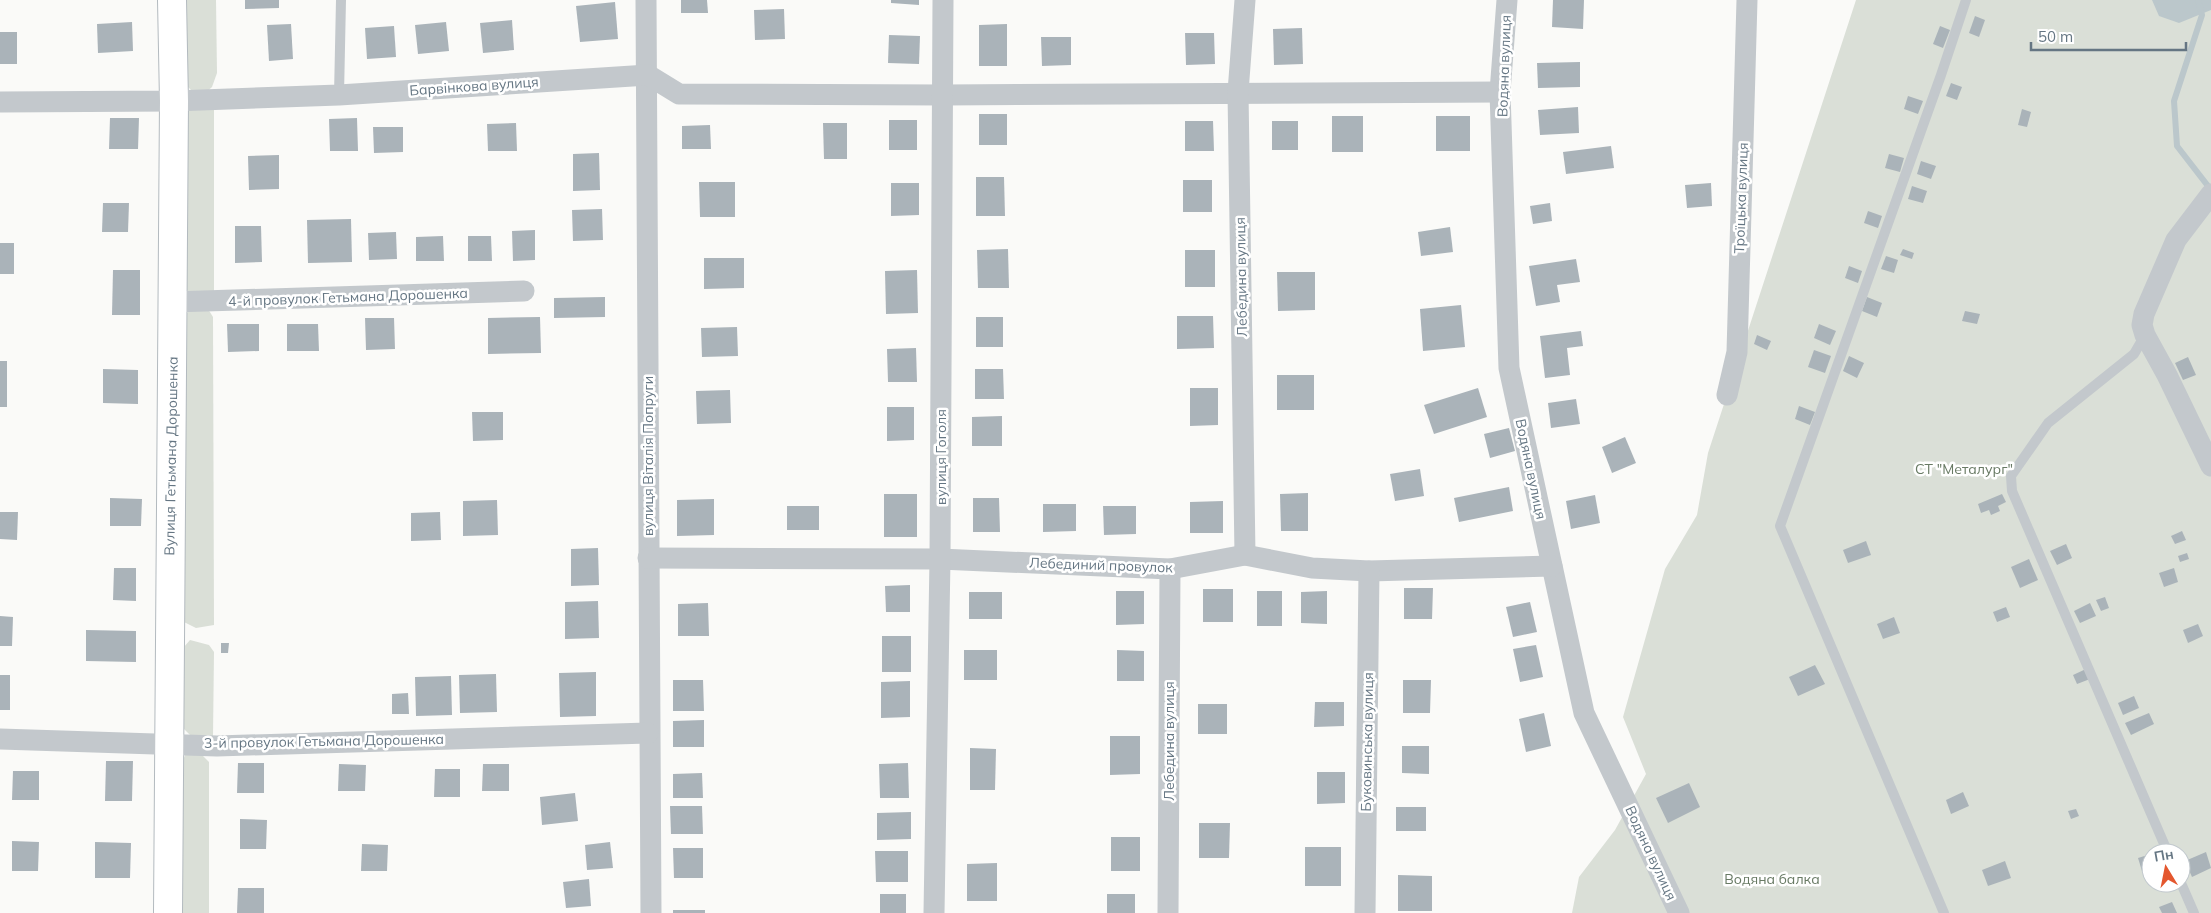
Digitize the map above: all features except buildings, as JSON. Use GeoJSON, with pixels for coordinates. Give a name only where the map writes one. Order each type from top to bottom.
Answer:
{"type":"FeatureCollection","features":[{"type":"Feature","properties":{"kind":"street","name":"Вулиця Гетьмана Дорошенка"},"geometry":{"type":"LineString","coordinates":[[168,913],[174,101],[172,0]]}},
{"type":"Feature","properties":{"kind":"street","name":"вулиця Віталія Попруги"},"geometry":{"type":"LineString","coordinates":[[646,0],[648,75],[648,733],[651,913]]}},
{"type":"Feature","properties":{"kind":"street","name":"вулиця Гоголя"},"geometry":{"type":"LineString","coordinates":[[934,913],[940,559],[944,0]]}},
{"type":"Feature","properties":{"kind":"street","name":"Лебедина вулиця"},"geometry":{"type":"LineString","coordinates":[[1245,0],[1238,92],[1245,555]]}},
{"type":"Feature","properties":{"kind":"street","name":"Водяна вулиця"},"geometry":{"type":"LineString","coordinates":[[1507,0],[1500,92],[1509,368],[1584,713],[1679,913]]}},
{"type":"Feature","properties":{"kind":"street","name":"Троїцька вулиця"},"geometry":{"type":"LineString","coordinates":[[1727,395],[1737,352],[1747,0]]}},
{"type":"Feature","properties":{"kind":"street","name":"Барвінкова вулиця"},"geometry":{"type":"LineString","coordinates":[[0,102],[174,101],[339,94],[648,75]]}},
{"type":"Feature","properties":{"kind":"street"},"geometry":{"type":"LineString","coordinates":[[648,75],[679,94],[944,95],[1500,92]]}},
{"type":"Feature","properties":{"kind":"street"},"geometry":{"type":"LineString","coordinates":[[2211,194],[2176,240],[2144,314],[2142,325],[2211,466]]}},
{"type":"Feature","properties":{"kind":"street","name":"4-й провулок Гетьмана Дорошенка"},"geometry":{"type":"LineString","coordinates":[[172,302],[524,291]]}},
{"type":"Feature","properties":{"kind":"street","name":"Лебединий провулок"},"geometry":{"type":"LineString","coordinates":[[648,558],[940,559],[1170,569],[1245,555],[1312,568],[1369,571],[1552,566]]}},
{"type":"Feature","properties":{"kind":"street","name":"Лебедина вулиця"},"geometry":{"type":"LineString","coordinates":[[1168,913],[1170,569]]}},
{"type":"Feature","properties":{"kind":"street","name":"Буковинська вулиця"},"geometry":{"type":"LineString","coordinates":[[1365,913],[1369,571]]}},
{"type":"Feature","properties":{"kind":"street","name":"3-й провулок Гетьмана Дорошенка"},"geometry":{"type":"LineString","coordinates":[[0,739],[217,746],[648,733]]}},
{"type":"Feature","properties":{"kind":"lane"},"geometry":{"type":"LineString","coordinates":[[339,94],[341,0]]}},
{"type":"Feature","properties":{"kind":"lane"},"geometry":{"type":"LineString","coordinates":[[1944,913],[1780,526],[1966,0]]}},
{"type":"Feature","properties":{"kind":"lane"},"geometry":{"type":"LineString","coordinates":[[2145,334],[2134,354],[2048,424],[2011,476],[2012,491],[2164,843]]}},
{"type":"Feature","properties":{"kind":"lane"},"geometry":{"type":"LineString","coordinates":[[2185,893],[2194,913]]}},
{"type":"Feature","properties":{"kind":"green space"},"geometry":{"type":"Polygon","coordinates":[[[185,0],[216,0],[217,73],[212,87],[204,94],[193,92],[186,85],[185,0]]]}},
{"type":"Feature","properties":{"kind":"green space","name":"СТ \"Металург\""},"geometry":{"type":"Polygon","coordinates":[[[1856,0],[2211,0],[2211,913],[1572,913],[1579,877],[1615,830],[1646,774],[1623,717],[1665,569],[1697,515],[1708,453],[1856,0]]]}},
{"type":"Feature","properties":{"kind":"green space"},"geometry":{"type":"Polygon","coordinates":[[[192,106],[214,106],[214,291],[194,295],[185,289],[185,115],[192,106]]]}},
{"type":"Feature","properties":{"kind":"green space"},"geometry":{"type":"Polygon","coordinates":[[[192,308],[208,309],[213,317],[214,625],[196,628],[182,621],[185,315],[192,308]]]}},
{"type":"Feature","properties":{"kind":"green space"},"geometry":{"type":"Polygon","coordinates":[[[190,640],[209,645],[214,652],[213,736],[191,736],[183,728],[184,647],[190,640]]]}},
{"type":"Feature","properties":{"kind":"green space"},"geometry":{"type":"Polygon","coordinates":[[[187,751],[199,752],[209,762],[209,913],[182,913],[183,760],[187,751]]]}},
{"type":"Feature","properties":{"kind":"shaded area"},"geometry":{"type":"Polygon","coordinates":[[[2152,0],[2211,0],[2211,10],[2179,23],[2159,16],[2152,0]]]}},
{"type":"Feature","properties":{"kind":"waterway"},"geometry":{"type":"LineString","coordinates":[[2198,0],[2202,15],[2174,101],[2177,146],[2211,190]]}},
{"type":"Feature","properties":{"kind":"park label","name":"Водяна балка"},"geometry":{"type":"Point","coordinates":[1772,879]}}]}
